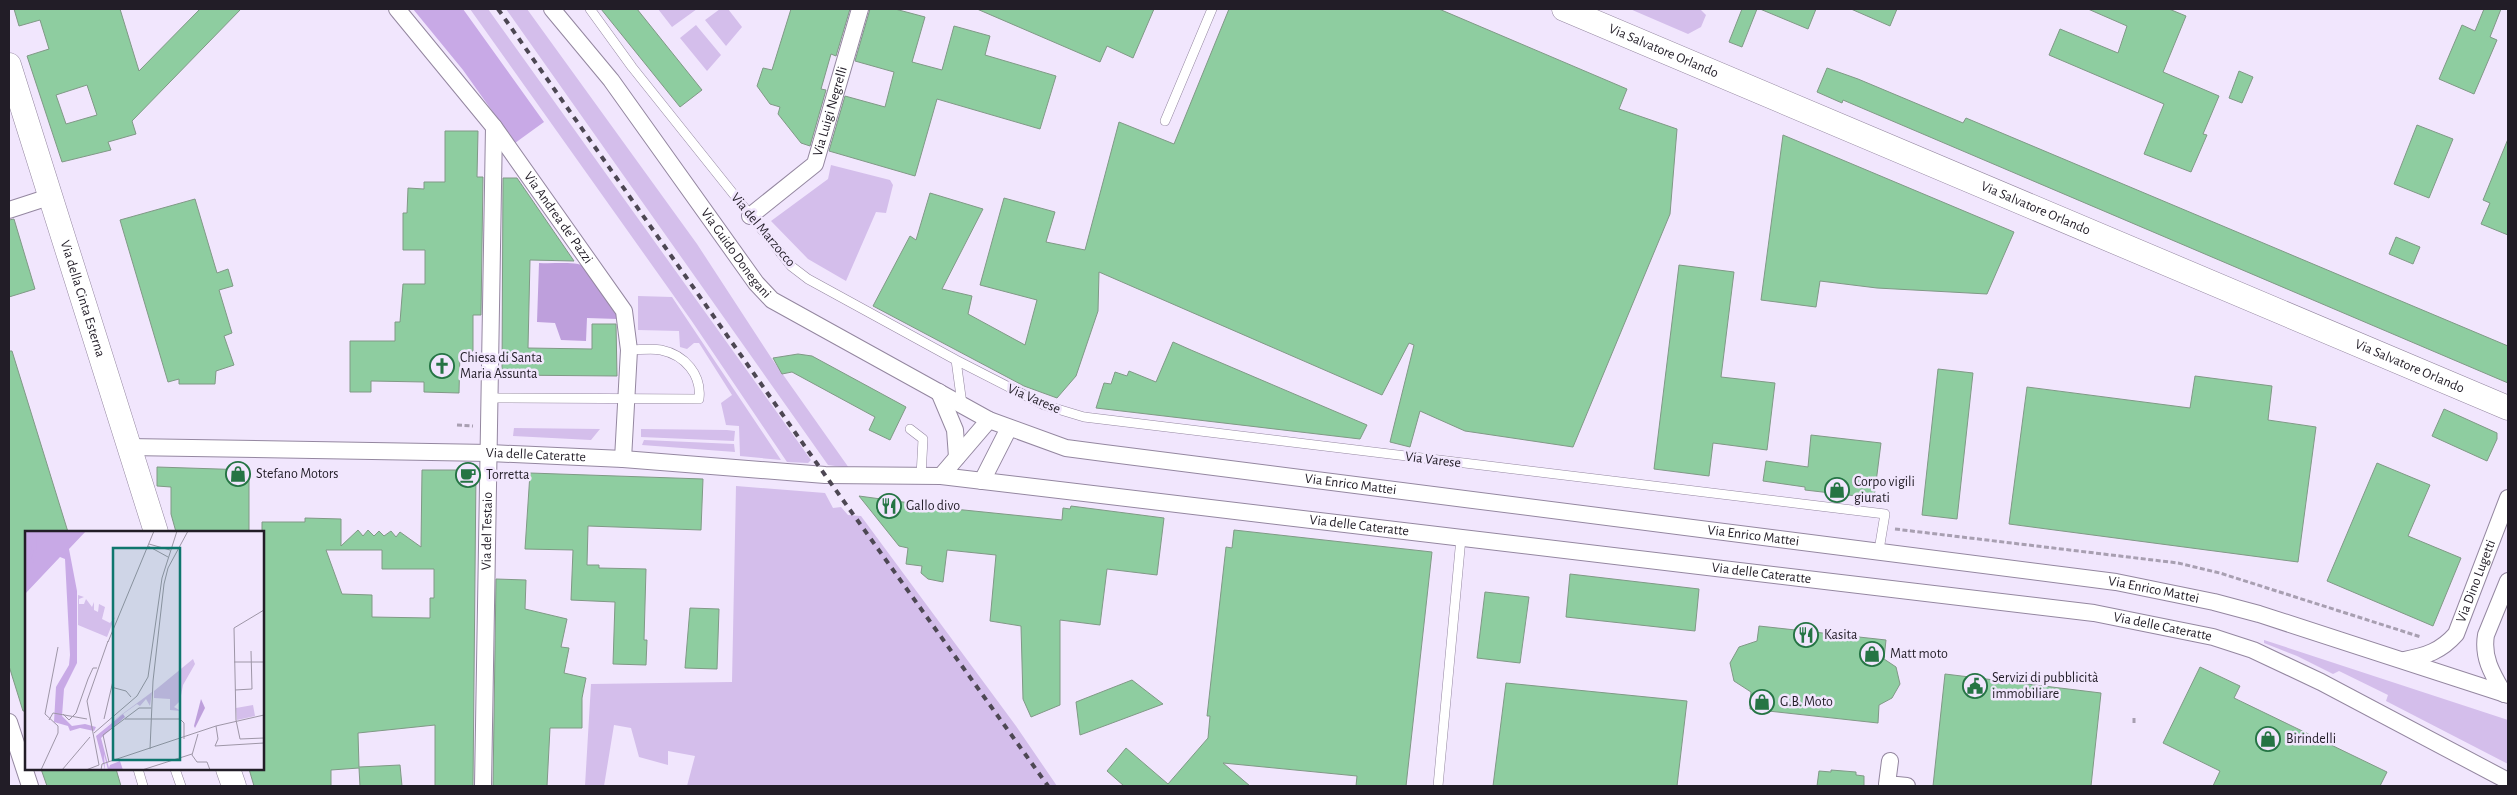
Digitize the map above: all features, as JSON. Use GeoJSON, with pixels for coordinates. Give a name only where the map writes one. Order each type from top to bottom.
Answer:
{"type":"FeatureCollection","features":[{"type":"Feature","properties":{"kind":"main road","name":"Via Salvatore Orlando"},"geometry":{"type":"LineString","coordinates":[[1564,9],[2508,408]]}},
{"type":"Feature","properties":{"kind":"main road","name":"Via della Cinta Esterna"},"geometry":{"type":"LineString","coordinates":[[9,65],[156,531]]}},
{"type":"Feature","properties":{"kind":"main road"},"geometry":{"type":"LineString","coordinates":[[228,770],[234,786]]}},
{"type":"Feature","properties":{"kind":"street","name":"Via Andrea de' Pazzi"},"geometry":{"type":"LineString","coordinates":[[397,9],[494,127],[624,311],[629,350],[628,398],[623,459]]}},
{"type":"Feature","properties":{"kind":"street","name":"Via Guido Donegani"},"geometry":{"type":"LineString","coordinates":[[552,9],[611,80],[764,292],[778,304],[989,420]]}},
{"type":"Feature","properties":{"kind":"street","name":"Via Luigi Negrelli"},"geometry":{"type":"LineString","coordinates":[[750,216],[815,164],[860,9]]}},
{"type":"Feature","properties":{"kind":"street","name":"Via del Testaio"},"geometry":{"type":"LineString","coordinates":[[483,786],[494,127]]}},
{"type":"Feature","properties":{"kind":"street"},"geometry":{"type":"LineString","coordinates":[[9,210],[50,197]]}},
{"type":"Feature","properties":{"kind":"street"},"geometry":{"type":"LineString","coordinates":[[939,392],[955,430],[957,457]]}},
{"type":"Feature","properties":{"kind":"street"},"geometry":{"type":"LineString","coordinates":[[941,476],[989,420]]}},
{"type":"Feature","properties":{"kind":"street","name":"Via Enrico Mattei"},"geometry":{"type":"LineString","coordinates":[[989,420],[1066,448],[2088,577],[2170,592],[2259,614],[2506,694]]}},
{"type":"Feature","properties":{"kind":"street"},"geometry":{"type":"LineString","coordinates":[[982,481],[1009,428]]}},
{"type":"Feature","properties":{"kind":"street","name":"Via delle Cateratte"},"geometry":{"type":"LineString","coordinates":[[128,447],[490,453],[623,459],[826,475],[941,476],[2094,613],[2213,637],[2252,650],[2298,670],[2508,780]]}},
{"type":"Feature","properties":{"kind":"street","name":"Via Dino Lugetti"},"geometry":{"type":"LineString","coordinates":[[2403,660],[2432,654],[2442,648],[2456,634],[2508,498]]}},
{"type":"Feature","properties":{"kind":"street","name":"Via Dino Lugetti"},"geometry":{"type":"LineString","coordinates":[[2506,694],[2488,665],[2484,643],[2508,581]]}},
{"type":"Feature","properties":{"kind":"street"},"geometry":{"type":"LineString","coordinates":[[9,722],[14,753],[30,786]]}},
{"type":"Feature","properties":{"kind":"street"},"geometry":{"type":"LineString","coordinates":[[1890,761],[1887,784],[1907,786]]}},
{"type":"Feature","properties":{"kind":"lane","name":"Via del Marzocco"},"geometry":{"type":"LineString","coordinates":[[590,9],[632,67],[791,266],[808,279],[956,360]]}},
{"type":"Feature","properties":{"kind":"lane"},"geometry":{"type":"LineString","coordinates":[[1166,121],[1212,9]]}},
{"type":"Feature","properties":{"kind":"lane"},"geometry":{"type":"LineString","coordinates":[[490,398],[699,399],[701,386],[688,363],[662,350],[629,350]]}},
{"type":"Feature","properties":{"kind":"lane"},"geometry":{"type":"LineString","coordinates":[[956,360],[962,404]]}},
{"type":"Feature","properties":{"kind":"lane","name":"Via Varese"},"geometry":{"type":"LineString","coordinates":[[956,360],[1044,405],[1084,417],[1885,514],[1880,550]]}},
{"type":"Feature","properties":{"kind":"lane"},"geometry":{"type":"LineString","coordinates":[[910,429],[923,439],[921,476]]}},
{"type":"Feature","properties":{"kind":"lane"},"geometry":{"type":"LineString","coordinates":[[1438,786],[1461,538]]}},
{"type":"Feature","properties":{"kind":"lane"},"geometry":{"type":"LineString","coordinates":[[138,770],[143,786]]}},
{"type":"Feature","properties":{"kind":"lane"},"geometry":{"type":"LineString","coordinates":[[175,770],[181,786]]}},
{"type":"Feature","properties":{"kind":"path"},"geometry":{"type":"LineString","coordinates":[[457,425],[476,426]]}},
{"type":"Feature","properties":{"kind":"path"},"geometry":{"type":"LineString","coordinates":[[2134,717],[2134,723]]}},
{"type":"Feature","properties":{"kind":"shaded area"},"geometry":{"type":"Polygon","coordinates":[[[413,9],[463,9],[544,122],[515,143],[463,70],[413,9]]]}},
{"type":"Feature","properties":{"kind":"shaded area"},"geometry":{"type":"Polygon","coordinates":[[[470,9],[488,9],[811,460],[808,463],[787,462],[691,320],[470,9]]]}},
{"type":"Feature","properties":{"kind":"shaded area"},"geometry":{"type":"Polygon","coordinates":[[[506,9],[527,9],[697,244],[772,359],[849,468],[828,465],[506,9]]]}},
{"type":"Feature","properties":{"kind":"shaded area"},"geometry":{"type":"Polygon","coordinates":[[[658,9],[697,9],[672,27],[658,9]]]}},
{"type":"Feature","properties":{"kind":"shaded area"},"geometry":{"type":"Polygon","coordinates":[[[720,9],[728,9],[742,27],[726,46],[705,20],[720,9]]]}},
{"type":"Feature","properties":{"kind":"shaded area"},"geometry":{"type":"Polygon","coordinates":[[[1630,9],[1700,9],[1706,15],[1701,27],[1688,34],[1630,9]]]}},
{"type":"Feature","properties":{"kind":"shaded area"},"geometry":{"type":"Polygon","coordinates":[[[696,25],[721,55],[707,71],[680,38],[696,25]]]}},
{"type":"Feature","properties":{"kind":"shaded area"},"geometry":{"type":"Polygon","coordinates":[[[831,165],[890,180],[893,185],[886,213],[876,212],[846,281],[808,259],[771,221],[828,179],[831,165]]]}},
{"type":"Feature","properties":{"kind":"shaded area"},"geometry":{"type":"Polygon","coordinates":[[[539,263],[573,263],[586,267],[593,272],[604,286],[618,319],[587,318],[586,341],[561,340],[555,323],[537,322],[539,263]]]}},
{"type":"Feature","properties":{"kind":"shaded area"},"geometry":{"type":"Polygon","coordinates":[[[638,296],[672,297],[781,460],[740,456],[739,426],[726,425],[721,403],[732,395],[699,343],[694,343],[687,349],[680,347],[679,331],[638,330],[638,296]]]}},
{"type":"Feature","properties":{"kind":"shaded area"},"geometry":{"type":"Polygon","coordinates":[[[514,428],[600,429],[591,440],[513,436],[514,428]]]}},
{"type":"Feature","properties":{"kind":"shaded area"},"geometry":{"type":"Polygon","coordinates":[[[641,429],[735,431],[734,441],[641,437],[641,429]]]}},
{"type":"Feature","properties":{"kind":"shaded area"},"geometry":{"type":"Polygon","coordinates":[[[644,440],[734,444],[735,452],[642,445],[644,440]]]}},
{"type":"Feature","properties":{"kind":"shaded area"},"geometry":{"type":"Polygon","coordinates":[[[736,486],[825,493],[833,508],[841,507],[848,515],[861,516],[1016,726],[1057,786],[687,786],[695,756],[668,751],[668,765],[639,757],[631,728],[614,725],[604,786],[585,786],[591,684],[732,682],[736,486]]]}},
{"type":"Feature","properties":{"kind":"shaded area"},"geometry":{"type":"Polygon","coordinates":[[[2264,640],[2508,720],[2508,764],[2386,701],[2388,695],[2339,671],[2333,674],[2297,656],[2264,643],[2264,640]]]}},
{"type":"Feature","properties":{"kind":"building"},"geometry":{"type":"Polygon","coordinates":[[[14,9],[120,9],[139,71],[200,9],[241,9],[132,121],[136,134],[108,142],[111,150],[62,162],[27,56],[49,49],[40,20],[19,26],[14,9]],[[87,85],[56,95],[66,124],[97,115],[87,85]]]}},
{"type":"Feature","properties":{"kind":"building"},"geometry":{"type":"Polygon","coordinates":[[[601,9],[637,9],[702,90],[680,107],[601,9]]]}},
{"type":"Feature","properties":{"kind":"building"},"geometry":{"type":"Polygon","coordinates":[[[791,9],[850,9],[836,56],[831,54],[821,89],[826,90],[810,146],[801,143],[778,114],[780,107],[770,104],[757,86],[763,68],[772,70],[791,9]]]}},
{"type":"Feature","properties":{"kind":"building"},"geometry":{"type":"Polygon","coordinates":[[[870,9],[895,9],[925,17],[912,62],[942,70],[954,26],[990,36],[985,55],[1056,76],[1040,129],[937,99],[915,176],[829,151],[845,96],[885,107],[894,72],[855,61],[870,9]]]}},
{"type":"Feature","properties":{"kind":"building"},"geometry":{"type":"Polygon","coordinates":[[[977,9],[1154,9],[1133,58],[1107,46],[1100,62],[977,9]]]}},
{"type":"Feature","properties":{"kind":"building"},"geometry":{"type":"Polygon","coordinates":[[[1229,9],[1439,9],[1627,89],[1619,109],[1677,129],[1670,214],[1573,447],[1465,431],[1420,411],[1410,447],[1390,442],[1414,345],[1409,343],[1382,395],[1099,272],[1098,311],[1076,376],[1057,398],[1024,386],[873,306],[910,236],[916,240],[930,193],[983,209],[942,289],[972,296],[968,314],[1025,345],[1037,300],[980,285],[1004,198],[1055,212],[1046,242],[1085,250],[1119,122],[1174,144],[1229,9]]]}},
{"type":"Feature","properties":{"kind":"building"},"geometry":{"type":"Polygon","coordinates":[[[1742,9],[1757,9],[1742,47],[1729,42],[1742,9]]]}},
{"type":"Feature","properties":{"kind":"building"},"geometry":{"type":"Polygon","coordinates":[[[1760,9],[1816,9],[1808,29],[1760,9]]]}},
{"type":"Feature","properties":{"kind":"building"},"geometry":{"type":"Polygon","coordinates":[[[1851,9],[1897,9],[1890,26],[1851,9]]]}},
{"type":"Feature","properties":{"kind":"building"},"geometry":{"type":"Polygon","coordinates":[[[2088,9],[2169,9],[2186,16],[2163,72],[2219,96],[2203,134],[2207,135],[2191,172],[2144,154],[2164,104],[2049,55],[2060,29],[2118,53],[2127,26],[2088,9]]]}},
{"type":"Feature","properties":{"kind":"building"},"geometry":{"type":"Polygon","coordinates":[[[2484,9],[2501,9],[2490,37],[2497,40],[2474,94],[2439,79],[2462,25],[2475,31],[2484,9]]]}},
{"type":"Feature","properties":{"kind":"building"},"geometry":{"type":"Polygon","coordinates":[[[1827,68],[1963,123],[1966,118],[2508,346],[2508,383],[1843,100],[1842,103],[1817,92],[1827,68]]]}},
{"type":"Feature","properties":{"kind":"building"},"geometry":{"type":"Polygon","coordinates":[[[2239,71],[2253,77],[2242,103],[2229,98],[2239,71]]]}},
{"type":"Feature","properties":{"kind":"building"},"geometry":{"type":"Polygon","coordinates":[[[2417,125],[2453,139],[2429,198],[2394,184],[2417,125]]]}},
{"type":"Feature","properties":{"kind":"building"},"geometry":{"type":"Polygon","coordinates":[[[445,131],[478,131],[477,177],[483,177],[481,315],[473,315],[473,351],[460,351],[459,393],[424,392],[424,382],[371,381],[371,392],[350,392],[350,341],[395,341],[395,322],[400,322],[403,284],[425,284],[425,250],[403,250],[403,213],[407,213],[408,188],[424,189],[424,182],[445,182],[445,131]]]}},
{"type":"Feature","properties":{"kind":"building"},"geometry":{"type":"Polygon","coordinates":[[[1783,135],[2014,232],[1987,294],[1877,288],[1820,281],[1816,307],[1761,300],[1783,135]]]}},
{"type":"Feature","properties":{"kind":"building"},"geometry":{"type":"Polygon","coordinates":[[[2508,139],[2508,235],[2481,224],[2490,203],[2483,200],[2508,139]]]}},
{"type":"Feature","properties":{"kind":"building"},"geometry":{"type":"Polygon","coordinates":[[[503,178],[517,178],[574,261],[530,260],[528,348],[592,349],[592,324],[616,324],[617,376],[502,375],[503,178]]]}},
{"type":"Feature","properties":{"kind":"building"},"geometry":{"type":"Polygon","coordinates":[[[195,199],[217,273],[228,269],[233,286],[219,290],[232,333],[224,336],[234,365],[216,371],[215,384],[179,384],[179,379],[168,382],[120,220],[195,199]]]}},
{"type":"Feature","properties":{"kind":"building"},"geometry":{"type":"Polygon","coordinates":[[[14,219],[35,289],[9,297],[9,220],[14,219]]]}},
{"type":"Feature","properties":{"kind":"building"},"geometry":{"type":"Polygon","coordinates":[[[2396,237],[2420,247],[2413,264],[2389,254],[2396,237]]]}},
{"type":"Feature","properties":{"kind":"building"},"geometry":{"type":"Polygon","coordinates":[[[1679,265],[1734,272],[1721,377],[1775,383],[1767,450],[1713,443],[1709,476],[1654,469],[1679,265]]]}},
{"type":"Feature","properties":{"kind":"building"},"geometry":{"type":"Polygon","coordinates":[[[1173,342],[1367,425],[1360,439],[1096,408],[1104,383],[1111,384],[1115,372],[1127,376],[1129,371],[1156,382],[1173,342]]]}},
{"type":"Feature","properties":{"kind":"building"},"geometry":{"type":"Polygon","coordinates":[[[9,351],[12,351],[68,531],[25,531],[25,711],[23,711],[9,666],[9,351]]]}},
{"type":"Feature","properties":{"kind":"building"},"geometry":{"type":"Polygon","coordinates":[[[798,354],[812,356],[906,407],[890,440],[869,430],[875,417],[792,372],[782,374],[773,358],[798,354]]]}},
{"type":"Feature","properties":{"kind":"building"},"geometry":{"type":"Polygon","coordinates":[[[1938,369],[1973,373],[1957,519],[1922,515],[1938,369]]]}},
{"type":"Feature","properties":{"kind":"building"},"geometry":{"type":"Polygon","coordinates":[[[2195,376],[2272,386],[2268,420],[2316,427],[2298,562],[2009,524],[2027,387],[2190,408],[2195,376]]]}},
{"type":"Feature","properties":{"kind":"building"},"geometry":{"type":"Polygon","coordinates":[[[2444,409],[2497,433],[2497,439],[2487,461],[2432,436],[2444,409]]]}},
{"type":"Feature","properties":{"kind":"building"},"geometry":{"type":"Polygon","coordinates":[[[1811,435],[1881,443],[1874,498],[1805,490],[1805,487],[1763,481],[1766,461],[1808,467],[1811,435]]]}},
{"type":"Feature","properties":{"kind":"building"},"geometry":{"type":"Polygon","coordinates":[[[2377,463],[2430,485],[2408,536],[2461,558],[2433,626],[2327,581],[2377,463]]]}},
{"type":"Feature","properties":{"kind":"building"},"geometry":{"type":"Polygon","coordinates":[[[157,467],[249,470],[249,531],[176,531],[171,514],[171,487],[157,486],[157,467]]]}},
{"type":"Feature","properties":{"kind":"building"},"geometry":{"type":"Polygon","coordinates":[[[422,470],[476,470],[473,786],[435,786],[435,725],[358,733],[359,767],[400,765],[402,786],[360,786],[359,768],[331,770],[331,786],[254,786],[249,770],[264,770],[264,531],[262,531],[262,522],[305,522],[305,518],[341,519],[341,546],[358,530],[363,536],[368,530],[374,536],[379,531],[384,536],[391,531],[396,537],[400,532],[421,547],[422,470]],[[326,550],[342,594],[372,595],[372,617],[430,618],[430,598],[434,598],[434,569],[382,569],[382,550],[326,550]]]}},
{"type":"Feature","properties":{"kind":"building"},"geometry":{"type":"Polygon","coordinates":[[[530,473],[703,479],[701,530],[588,526],[587,565],[599,565],[599,568],[646,569],[644,640],[647,640],[646,665],[613,664],[615,602],[571,600],[573,550],[525,549],[530,473]]]}},
{"type":"Feature","properties":{"kind":"building"},"geometry":{"type":"Polygon","coordinates":[[[859,496],[954,509],[1062,520],[1063,508],[1070,509],[1071,506],[1164,518],[1157,575],[1107,569],[1100,625],[1060,620],[1060,705],[1031,717],[1023,699],[1021,626],[990,621],[996,555],[947,550],[943,582],[928,579],[921,573],[922,566],[906,564],[908,548],[899,546],[859,496]]]}},
{"type":"Feature","properties":{"kind":"building"},"geometry":{"type":"Polygon","coordinates":[[[1234,530],[1432,552],[1406,786],[1356,786],[1357,776],[1223,763],[1250,786],[1124,786],[1107,771],[1126,748],[1168,784],[1208,738],[1210,716],[1207,716],[1226,547],[1232,548],[1234,530]]]}},
{"type":"Feature","properties":{"kind":"building"},"geometry":{"type":"Polygon","coordinates":[[[1570,574],[1699,589],[1695,631],[1566,617],[1570,574]]]}},
{"type":"Feature","properties":{"kind":"building"},"geometry":{"type":"Polygon","coordinates":[[[496,579],[526,580],[525,609],[567,619],[561,647],[569,648],[564,673],[586,678],[582,698],[582,728],[550,728],[547,786],[493,786],[496,579]]]}},
{"type":"Feature","properties":{"kind":"building"},"geometry":{"type":"Polygon","coordinates":[[[1485,592],[1529,597],[1520,663],[1477,658],[1485,592]]]}},
{"type":"Feature","properties":{"kind":"building"},"geometry":{"type":"Polygon","coordinates":[[[690,608],[719,609],[717,669],[685,668],[690,608]]]}},
{"type":"Feature","properties":{"kind":"building"},"geometry":{"type":"Polygon","coordinates":[[[1759,626],[1886,640],[1884,659],[1896,667],[1900,684],[1892,698],[1879,705],[1878,723],[1750,709],[1751,692],[1734,681],[1730,663],[1739,647],[1757,641],[1759,626]]]}},
{"type":"Feature","properties":{"kind":"building"},"geometry":{"type":"Polygon","coordinates":[[[2200,667],[2240,686],[2234,698],[2387,772],[2380,786],[2213,786],[2220,771],[2163,743],[2200,667]]]}},
{"type":"Feature","properties":{"kind":"building"},"geometry":{"type":"Polygon","coordinates":[[[1945,674],[2101,693],[2091,786],[1933,786],[1945,674]]]}},
{"type":"Feature","properties":{"kind":"building"},"geometry":{"type":"Polygon","coordinates":[[[1132,680],[1163,704],[1080,735],[1076,702],[1132,680]]]}},
{"type":"Feature","properties":{"kind":"building"},"geometry":{"type":"Polygon","coordinates":[[[1506,683],[1687,701],[1677,786],[1493,786],[1506,683]]]}},
{"type":"Feature","properties":{"kind":"building"},"geometry":{"type":"Polygon","coordinates":[[[41,770],[116,770],[121,786],[47,786],[41,770]]]}},
{"type":"Feature","properties":{"kind":"building"},"geometry":{"type":"Polygon","coordinates":[[[1831,770],[1856,772],[1856,775],[1864,776],[1864,786],[1817,786],[1819,771],[1831,772],[1831,770]]]}},
{"type":"Feature","properties":{"kind":"railway"},"geometry":{"type":"LineString","coordinates":[[498,9],[825,475],[1048,786]]}},
{"type":"Feature","properties":{"kind":"place","name":"Chiesa di Santa Maria Assunta"},"geometry":{"type":"Point","coordinates":[442,366]}},
{"type":"Feature","properties":{"kind":"place","name":"Stefano Motors"},"geometry":{"type":"Point","coordinates":[238,474]}},
{"type":"Feature","properties":{"kind":"place","name":"Torretta"},"geometry":{"type":"Point","coordinates":[468,475]}},
{"type":"Feature","properties":{"kind":"place","name":"Corpo vigili giurati"},"geometry":{"type":"Point","coordinates":[1837,490]}},
{"type":"Feature","properties":{"kind":"place","name":"Gallo divo"},"geometry":{"type":"Point","coordinates":[889,506]}},
{"type":"Feature","properties":{"kind":"place","name":"Kasita"},"geometry":{"type":"Point","coordinates":[1806,635]}},
{"type":"Feature","properties":{"kind":"place","name":"Matt moto"},"geometry":{"type":"Point","coordinates":[1872,654]}},
{"type":"Feature","properties":{"kind":"place","name":"Servizi di pubblicità immobiliare"},"geometry":{"type":"Point","coordinates":[1975,686]}},
{"type":"Feature","properties":{"kind":"place","name":"G.B. Moto"},"geometry":{"type":"Point","coordinates":[1762,702]}},
{"type":"Feature","properties":{"kind":"place","name":"Birindelli"},"geometry":{"type":"Point","coordinates":[2268,739]}}]}
